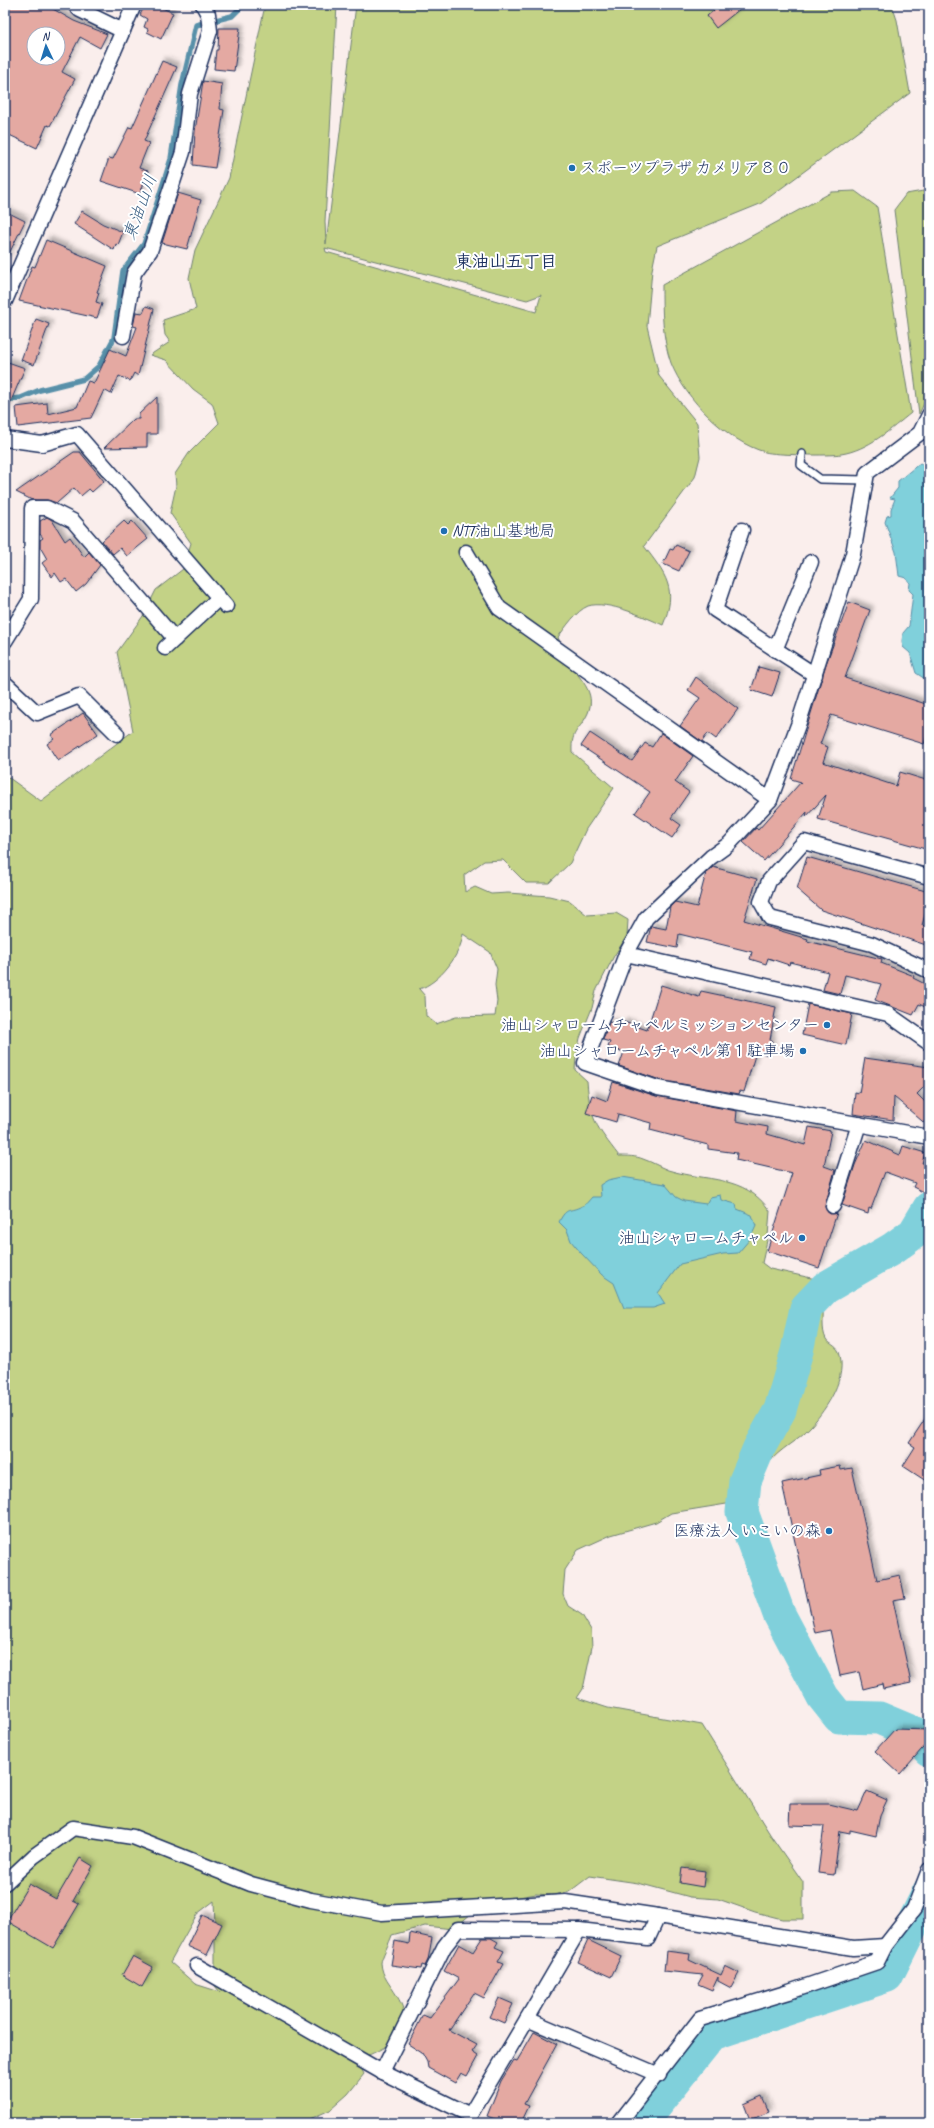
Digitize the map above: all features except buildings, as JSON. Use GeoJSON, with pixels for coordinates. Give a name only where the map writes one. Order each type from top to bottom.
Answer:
{"type":"FeatureCollection","features":[{"type":"Feature","properties":{"kind":"street"},"geometry":{"type":"LineString","coordinates":[[75,5],[80,10],[123,31]]}},
{"type":"Feature","properties":{"kind":"street"},"geometry":{"type":"LineString","coordinates":[[5,301],[134,5]]}},
{"type":"Feature","properties":{"kind":"street"},"geometry":{"type":"LineString","coordinates":[[123,336],[134,273],[150,251],[183,152],[190,94],[210,31],[206,10]]}},
{"type":"Feature","properties":{"kind":"street"},"geometry":{"type":"LineString","coordinates":[[929,416],[920,433],[867,473],[853,554],[815,675],[770,800],[729,844],[711,857],[646,918],[626,954],[585,1063],[658,1088],[929,1137]]}},
{"type":"Feature","properties":{"kind":"street"},"geometry":{"type":"LineString","coordinates":[[5,440],[42,444],[77,434],[222,602],[170,644],[73,521],[47,508],[32,508],[31,599],[5,641]]}},
{"type":"Feature","properties":{"kind":"street"},"geometry":{"type":"LineString","coordinates":[[742,530],[715,610],[815,675]]}},
{"type":"Feature","properties":{"kind":"street"},"geometry":{"type":"LineString","coordinates":[[466,552],[499,608],[770,800]]}},
{"type":"Feature","properties":{"kind":"street"},"geometry":{"type":"LineString","coordinates":[[775,650],[811,562]]}},
{"type":"Feature","properties":{"kind":"street"},"geometry":{"type":"LineString","coordinates":[[5,684],[37,713],[78,696],[117,734]]}},
{"type":"Feature","properties":{"kind":"street"},"geometry":{"type":"LineString","coordinates":[[929,877],[804,842],[769,881],[761,902],[770,918],[872,944],[929,971]]}},
{"type":"Feature","properties":{"kind":"street"},"geometry":{"type":"LineString","coordinates":[[626,954],[888,1014],[929,1043]]}},
{"type":"Feature","properties":{"kind":"street"},"geometry":{"type":"LineString","coordinates":[[833,1206],[859,1124]]}},
{"type":"Feature","properties":{"kind":"street"},"geometry":{"type":"LineString","coordinates":[[5,1882],[34,1856],[73,1828],[133,1837],[251,1884],[311,1900],[382,1913],[565,1902],[853,1948],[884,1946]]}},
{"type":"Feature","properties":{"kind":"street"},"geometry":{"type":"LineString","coordinates":[[619,2123],[659,2075],[700,2019],[789,1992],[877,1962],[884,1946],[914,1909],[929,1870]]}},
{"type":"Feature","properties":{"kind":"street"},"geometry":{"type":"LineString","coordinates":[[382,2072],[444,1947],[458,1930],[579,1930],[648,1938],[658,1916]]}},
{"type":"Feature","properties":{"kind":"street"},"geometry":{"type":"LineString","coordinates":[[197,1966],[382,2072],[470,2115],[579,1930]]}},
{"type":"Feature","properties":{"kind":"street"},"geometry":{"type":"LineString","coordinates":[[527,2019],[659,2075]]}},
{"type":"Feature","properties":{"kind":"lane"},"geometry":{"type":"LineString","coordinates":[[802,454],[801,465],[820,479],[836,481],[865,480]]}},
{"type":"Feature","properties":{"kind":"green space"},"geometry":{"type":"Polygon","coordinates":[[[265,5],[337,5],[325,221],[326,244],[356,5],[892,5],[897,20],[910,93],[760,204],[657,246],[652,270],[647,326],[659,376],[697,423],[700,457],[695,477],[644,546],[664,574],[669,592],[667,612],[663,625],[615,607],[605,605],[588,606],[575,615],[558,637],[567,660],[586,686],[590,698],[588,713],[573,739],[572,752],[614,788],[586,829],[570,863],[549,883],[526,883],[503,860],[484,861],[464,875],[465,892],[475,887],[491,894],[508,893],[549,896],[570,901],[587,915],[616,913],[628,920],[627,936],[614,956],[596,991],[592,1008],[580,1038],[576,1057],[575,1070],[587,1081],[590,1105],[596,1122],[619,1156],[640,1158],[668,1170],[724,1181],[749,1191],[760,1199],[770,1211],[768,1236],[762,1263],[770,1269],[816,1279],[823,1310],[824,1335],[827,1341],[838,1350],[841,1362],[841,1372],[834,1392],[817,1419],[806,1431],[778,1453],[768,1464],[751,1500],[671,1513],[656,1522],[611,1535],[578,1550],[565,1570],[563,1594],[568,1606],[582,1615],[591,1630],[592,1647],[583,1689],[577,1698],[608,1708],[702,1725],[773,1839],[803,1882],[803,1919],[782,1919],[755,1912],[718,1899],[690,1897],[638,1883],[590,1876],[569,1892],[552,1895],[536,1894],[502,1900],[477,1909],[453,1929],[425,1926],[392,1935],[381,1963],[385,1976],[403,2009],[405,2020],[402,2030],[396,2038],[379,2050],[357,2060],[364,2074],[348,2094],[330,2110],[301,2123],[5,2123],[5,775],[41,801],[133,731],[117,652],[143,616],[156,590],[183,569],[191,543],[170,513],[176,486],[175,474],[189,453],[219,423],[212,403],[193,389],[166,360],[150,355],[170,342],[165,335],[163,320],[196,309],[189,278],[195,250],[229,178],[265,5]],[[325,248],[326,252],[536,312],[541,295],[527,300],[325,248]],[[463,934],[458,951],[448,967],[434,981],[419,989],[425,996],[426,1016],[436,1024],[456,1017],[495,1016],[497,1001],[495,985],[497,969],[490,952],[463,934]],[[214,1901],[197,1914],[170,1962],[195,1984],[220,1992],[215,1986],[214,1901]]]}},
{"type":"Feature","properties":{"kind":"green space"},"geometry":{"type":"Polygon","coordinates":[[[929,190],[929,393],[919,414],[894,210],[906,194],[929,190]]]}},
{"type":"Feature","properties":{"kind":"green space"},"geometry":{"type":"Polygon","coordinates":[[[855,191],[877,207],[911,413],[879,438],[851,452],[835,455],[779,454],[765,452],[751,447],[723,429],[709,417],[686,391],[678,377],[671,363],[664,334],[662,285],[832,192],[855,191]]]}},
{"type":"Feature","properties":{"kind":"water"},"geometry":{"type":"Polygon","coordinates":[[[920,463],[929,468],[928,681],[916,673],[910,653],[903,647],[903,633],[909,626],[913,594],[909,590],[910,583],[906,578],[899,576],[896,552],[885,522],[887,516],[891,515],[891,509],[895,499],[890,498],[898,488],[898,481],[920,463]]]}},
{"type":"Feature","properties":{"kind":"water"},"geometry":{"type":"Polygon","coordinates":[[[622,1177],[665,1184],[676,1197],[684,1201],[706,1204],[710,1197],[720,1195],[721,1200],[736,1204],[737,1209],[752,1215],[756,1226],[750,1239],[738,1253],[723,1254],[680,1264],[658,1293],[665,1304],[653,1308],[624,1308],[614,1283],[602,1275],[581,1253],[571,1241],[567,1230],[559,1222],[566,1212],[586,1204],[592,1197],[601,1197],[600,1185],[608,1180],[622,1177]]]}},
{"type":"Feature","properties":{"kind":"waterway","name":"東油山川"},"geometry":{"type":"LineString","coordinates":[[5,400],[21,398],[40,390],[84,379],[99,366],[114,338],[123,271],[144,244],[171,159],[182,85],[196,25],[232,16],[243,5]]}},
{"type":"Feature","properties":{"kind":"waterway"},"geometry":{"type":"LineString","coordinates":[[929,1208],[914,1233],[892,1249],[825,1288],[806,1308],[797,1351],[780,1410],[759,1448],[745,1481],[742,1512],[779,1614],[823,1697],[839,1717],[879,1718],[917,1734],[929,1750]]}},
{"type":"Feature","properties":{"kind":"waterway"},"geometry":{"type":"LineString","coordinates":[[641,2123],[712,2034],[887,1976],[929,1891]]}},
{"type":"Feature","properties":{"kind":"place","name":"スポーツプラザ カメリア８０"},"geometry":{"type":"Point","coordinates":[572,168]}},
{"type":"Feature","properties":{"kind":"place","name":"NTT油山基地局"},"geometry":{"type":"Point","coordinates":[444,531]}},
{"type":"Feature","properties":{"kind":"place","name":"油山シャロームチャペルミッションセンター"},"geometry":{"type":"Point","coordinates":[827,1025]}},
{"type":"Feature","properties":{"kind":"place","name":"油山シャロームチャペル第１駐車場"},"geometry":{"type":"Point","coordinates":[803,1051]}},
{"type":"Feature","properties":{"kind":"place","name":"油山シャロームチャペル"},"geometry":{"type":"Point","coordinates":[802,1238]}},
{"type":"Feature","properties":{"kind":"place","name":"医療法人 いこいの森"},"geometry":{"type":"Point","coordinates":[829,1531]}},
{"type":"Feature","properties":{"kind":"district","name":"東油山五丁目"},"geometry":{"type":"Point","coordinates":[506,261]}}]}
